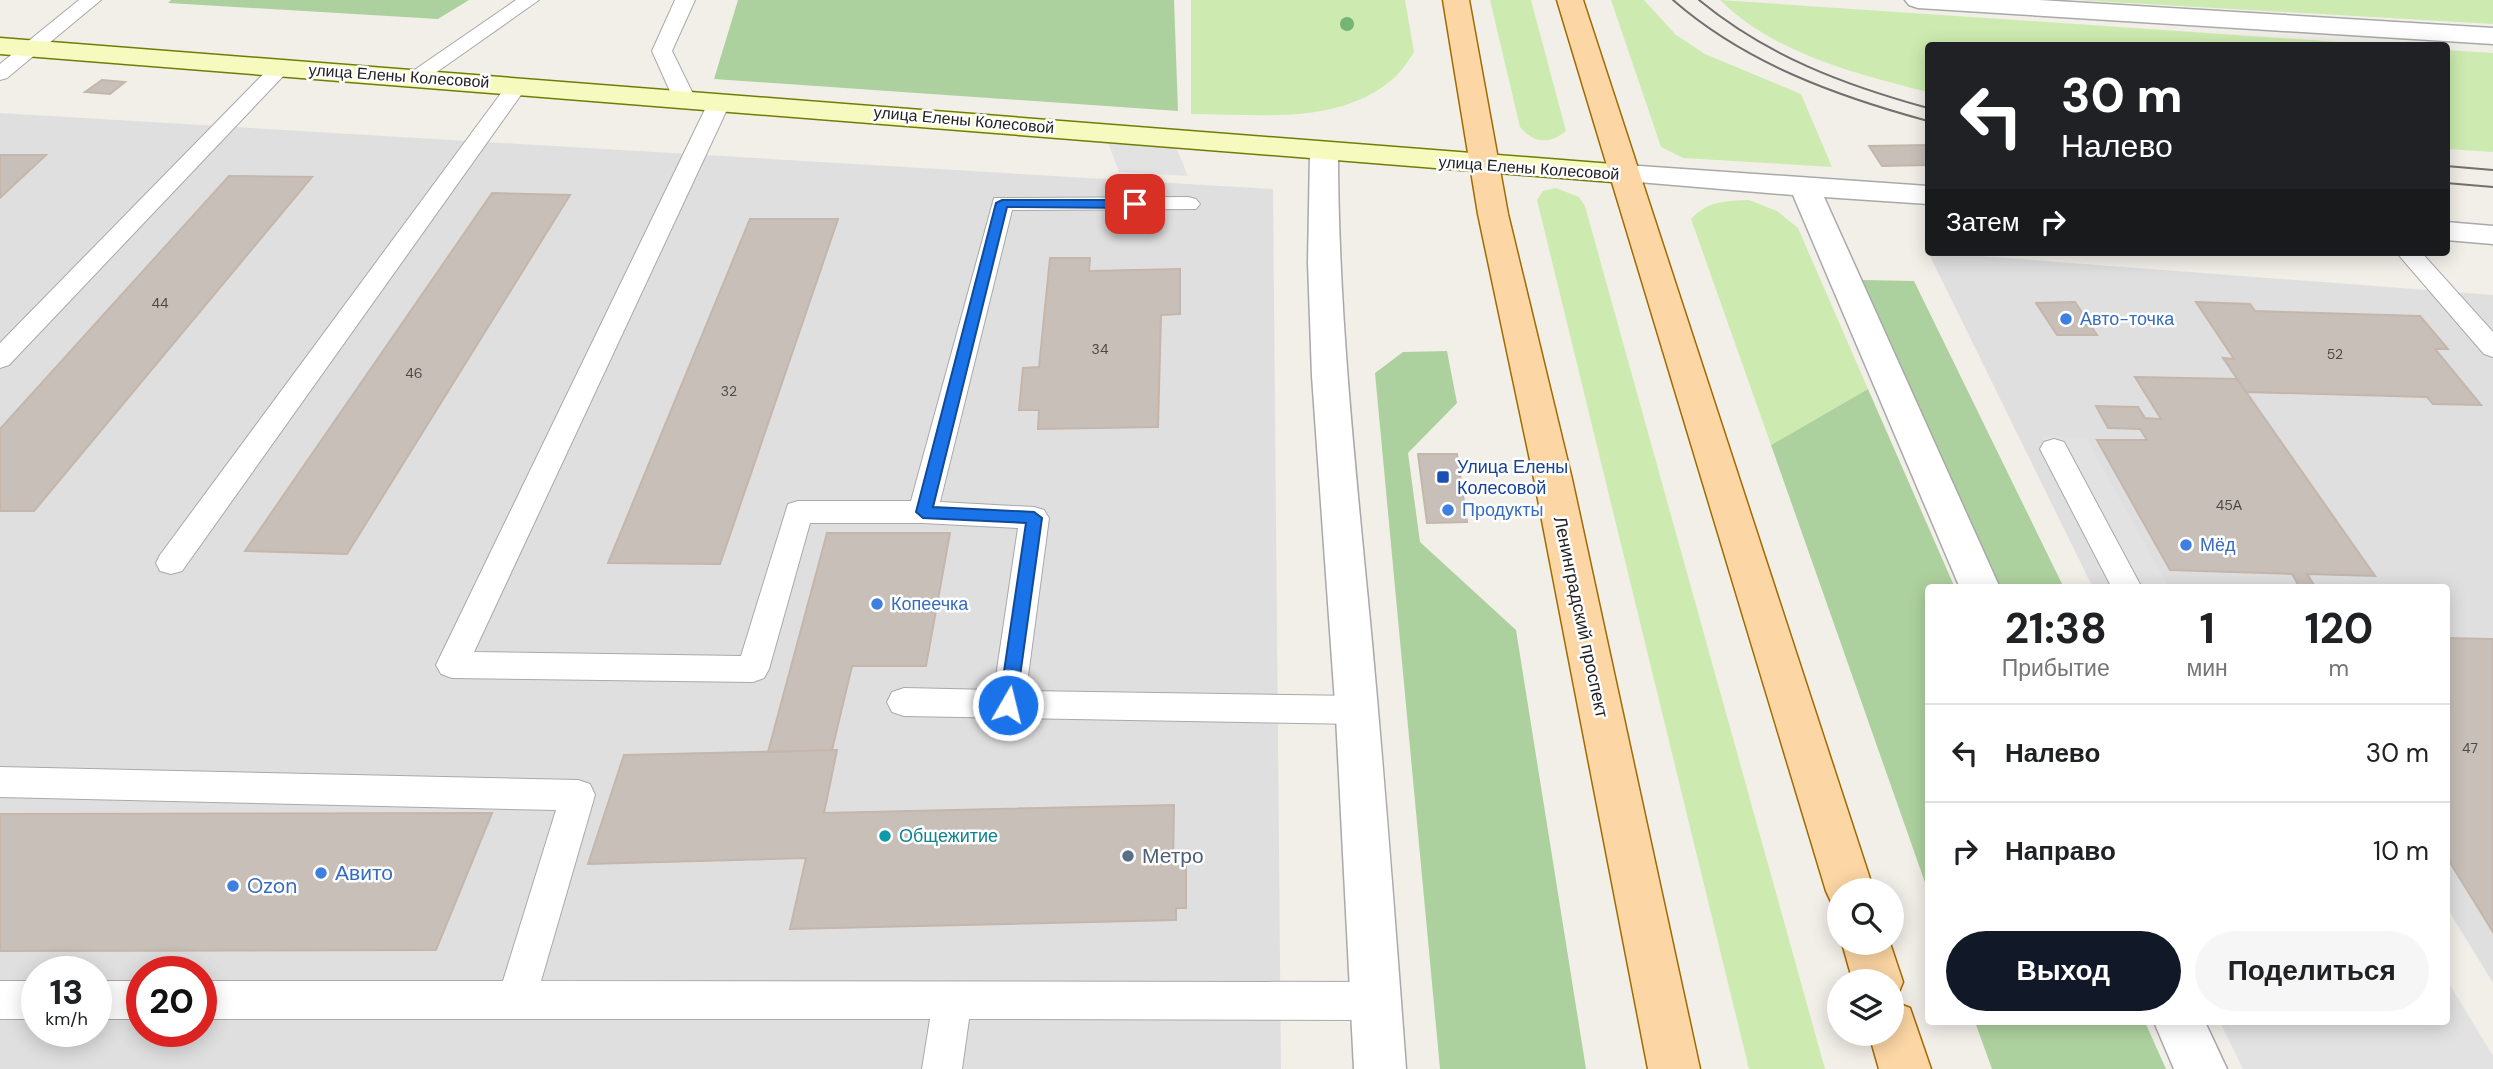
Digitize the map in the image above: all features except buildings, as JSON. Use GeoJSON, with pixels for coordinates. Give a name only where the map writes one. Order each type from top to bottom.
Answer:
{"type":"FeatureCollection","features":[{"type":"Feature","properties":{"kind":"main road","name":"Ленинградский проспект"},"geometry":{"type":"LineString","coordinates":[[1456,0],[1485,165],[1674,1069]]}},
{"type":"Feature","properties":{"kind":"main road"},"geometry":{"type":"LineString","coordinates":[[1570,0],[1846,878]]}},
{"type":"Feature","properties":{"kind":"main road"},"geometry":{"type":"LineString","coordinates":[[1898,1046],[1905,1069]]}},
{"type":"Feature","properties":{"kind":"street"},"geometry":{"type":"LineString","coordinates":[[1917,0],[2493,36]]}},
{"type":"Feature","properties":{"kind":"street","name":"улица Елены Колесовой"},"geometry":{"type":"LineString","coordinates":[[0,46],[684,98],[1485,165],[1925,195]]}},
{"type":"Feature","properties":{"kind":"street"},"geometry":{"type":"LineString","coordinates":[[1324,151],[1322,201],[1329,358],[1357,710],[1380,1069]]}},
{"type":"Feature","properties":{"kind":"street"},"geometry":{"type":"LineString","coordinates":[[1804,186],[1978,584]]}},
{"type":"Feature","properties":{"kind":"street"},"geometry":{"type":"LineString","coordinates":[[2450,231],[2493,235]]}},
{"type":"Feature","properties":{"kind":"street"},"geometry":{"type":"LineString","coordinates":[[2180,1025],[2201,1069]]}},
{"type":"Feature","properties":{"kind":"lane"},"geometry":{"type":"LineString","coordinates":[[0,74],[91,0]]}},
{"type":"Feature","properties":{"kind":"lane"},"geometry":{"type":"LineString","coordinates":[[417,77],[529,0]]}},
{"type":"Feature","properties":{"kind":"lane"},"geometry":{"type":"LineString","coordinates":[[684,98],[662,51],[685,0]]}},
{"type":"Feature","properties":{"kind":"lane"},"geometry":{"type":"LineString","coordinates":[[0,359],[282,67]]}},
{"type":"Feature","properties":{"kind":"lane"},"geometry":{"type":"LineString","coordinates":[[171,563],[517,85]]}},
{"type":"Feature","properties":{"kind":"lane"},"geometry":{"type":"LineString","coordinates":[[720,101],[452,665],[753,668],[798,512],[923,512],[1034,518],[1008,705]]}},
{"type":"Feature","properties":{"kind":"lane"},"geometry":{"type":"LineString","coordinates":[[923,512],[1002,203],[1188,204]]}},
{"type":"Feature","properties":{"kind":"lane"},"geometry":{"type":"LineString","coordinates":[[2412,256],[2493,348]]}},
{"type":"Feature","properties":{"kind":"lane"},"geometry":{"type":"LineString","coordinates":[[2054,449],[2125,584]]}},
{"type":"Feature","properties":{"kind":"lane"},"geometry":{"type":"LineString","coordinates":[[904,702],[1357,710]]}},
{"type":"Feature","properties":{"kind":"lane"},"geometry":{"type":"LineString","coordinates":[[0,782],[578,795],[516,1001]]}},
{"type":"Feature","properties":{"kind":"lane"},"geometry":{"type":"LineString","coordinates":[[0,1000],[21,1000]]}},
{"type":"Feature","properties":{"kind":"lane"},"geometry":{"type":"LineString","coordinates":[[217,1000],[1376,1001]]}},
{"type":"Feature","properties":{"kind":"lane"},"geometry":{"type":"LineString","coordinates":[[942,1069],[952,1001]]}},
{"type":"Feature","properties":{"kind":"shaded area"},"geometry":{"type":"Polygon","coordinates":[[[0,113],[1273,189],[1281,1069],[0,1069],[0,113]]]}},
{"type":"Feature","properties":{"kind":"shaded area"},"geometry":{"type":"Polygon","coordinates":[[[1106,137],[1174,142],[1188,176],[1119,172],[1106,137]]]}},
{"type":"Feature","properties":{"kind":"shaded area"},"geometry":{"type":"Polygon","coordinates":[[[1930,256],[1981,256],[2493,295],[2493,983],[2450,913],[2450,584],[2091,584],[1930,256]]]}},
{"type":"Feature","properties":{"kind":"shaded area"},"geometry":{"type":"Polygon","coordinates":[[[2042,437],[2086,438],[2167,584],[2118,584],[2042,437]]]}},
{"type":"Feature","properties":{"kind":"shaded area"},"geometry":{"type":"Polygon","coordinates":[[[2450,985],[2493,1056],[2493,1069],[2243,1069],[2221,1025],[2450,1025],[2450,985]]]}},
{"type":"Feature","properties":{"kind":"green space"},"geometry":{"type":"Polygon","coordinates":[[[171,0],[469,0],[438,19],[168,3],[171,0]]]}},
{"type":"Feature","properties":{"kind":"green space"},"geometry":{"type":"Polygon","coordinates":[[[738,0],[1174,0],[1178,111],[714,79],[738,0]]]}},
{"type":"Feature","properties":{"kind":"green space"},"geometry":{"type":"Polygon","coordinates":[[[1191,0],[1405,0],[1414,52],[1394,78],[1373,93],[1349,104],[1297,114],[1191,114],[1191,0]]]}},
{"type":"Feature","properties":{"kind":"green space"},"geometry":{"type":"Polygon","coordinates":[[[1490,0],[1531,0],[1566,131],[1554,139],[1536,139],[1520,127],[1490,0]]]}},
{"type":"Feature","properties":{"kind":"green space"},"geometry":{"type":"Polygon","coordinates":[[[1611,0],[1644,0],[1676,35],[1705,54],[1801,94],[1832,167],[1683,158],[1661,147],[1611,0]]]}},
{"type":"Feature","properties":{"kind":"green space"},"geometry":{"type":"Polygon","coordinates":[[[1720,0],[2341,42],[1925,42],[1925,91],[1818,60],[1765,34],[1720,0]]]}},
{"type":"Feature","properties":{"kind":"green space"},"geometry":{"type":"Polygon","coordinates":[[[2076,0],[2493,0],[2493,24],[2076,0]]]}},
{"type":"Feature","properties":{"kind":"green space"},"geometry":{"type":"Polygon","coordinates":[[[2450,50],[2493,53],[2493,152],[2450,149],[2450,50]]]}},
{"type":"Feature","properties":{"kind":"green space"},"geometry":{"type":"Polygon","coordinates":[[[1556,188],[1579,197],[1585,206],[1825,1069],[1749,1069],[1537,200],[1543,191],[1556,188]]]}},
{"type":"Feature","properties":{"kind":"green space"},"geometry":{"type":"Polygon","coordinates":[[[1749,200],[1777,211],[1798,228],[1868,389],[1771,445],[1691,219],[1710,205],[1749,200]]]}},
{"type":"Feature","properties":{"kind":"green space"},"geometry":{"type":"Polygon","coordinates":[[[1862,280],[1914,281],[2062,584],[1998,584],[1862,280]]]}},
{"type":"Feature","properties":{"kind":"green space"},"geometry":{"type":"Polygon","coordinates":[[[1447,351],[1457,403],[1408,453],[1420,542],[1516,630],[1586,1069],[1440,1069],[1375,373],[1403,352],[1447,351]]]}},
{"type":"Feature","properties":{"kind":"green space"},"geometry":{"type":"Polygon","coordinates":[[[1868,389],[1953,584],[1925,584],[1925,882],[1771,445],[1868,389]]]}},
{"type":"Feature","properties":{"kind":"green space"},"geometry":{"type":"Polygon","coordinates":[[[1976,1025],[2146,1025],[2166,1069],[1992,1069],[1976,1025]]]}},
{"type":"Feature","properties":{"kind":"tram line"},"geometry":{"type":"LineString","coordinates":[[1673,0],[1730,42],[1793,75],[1859,100],[1925,120]]}},
{"type":"Feature","properties":{"kind":"tram line"},"geometry":{"type":"LineString","coordinates":[[1699,0],[1725,20],[1779,53],[1866,89],[1925,107]]}},
{"type":"Feature","properties":{"kind":"tram line"},"geometry":{"type":"LineString","coordinates":[[2450,166],[2493,170]]}},
{"type":"Feature","properties":{"kind":"tram line"},"geometry":{"type":"LineString","coordinates":[[2450,183],[2493,187]]}},
{"type":"Feature","properties":{"kind":"place","name":"Авто-точка"},"geometry":{"type":"Point","coordinates":[2066,319]}},
{"type":"Feature","properties":{"kind":"place","name":"Улица Елены Колесовой"},"geometry":{"type":"Point","coordinates":[1443,477]}},
{"type":"Feature","properties":{"kind":"place","name":"Продукты"},"geometry":{"type":"Point","coordinates":[1448,510]}},
{"type":"Feature","properties":{"kind":"place","name":"Мёд"},"geometry":{"type":"Point","coordinates":[2186,545]}},
{"type":"Feature","properties":{"kind":"place","name":"Копеечка"},"geometry":{"type":"Point","coordinates":[877,604]}},
{"type":"Feature","properties":{"kind":"place","name":"Общежитие"},"geometry":{"type":"Point","coordinates":[885,836]}},
{"type":"Feature","properties":{"kind":"place","name":"Метро"},"geometry":{"type":"Point","coordinates":[1128,856]}},
{"type":"Feature","properties":{"kind":"place","name":"Авито"},"geometry":{"type":"Point","coordinates":[321,873]}},
{"type":"Feature","properties":{"kind":"place","name":"Ozon"},"geometry":{"type":"Point","coordinates":[233,886]}},
{"type":"Feature","properties":{"kind":"route"},"geometry":{"type":"LineString","coordinates":[[1008,705],[1034,518],[923,512],[1002,203],[1135,204]]}}]}
